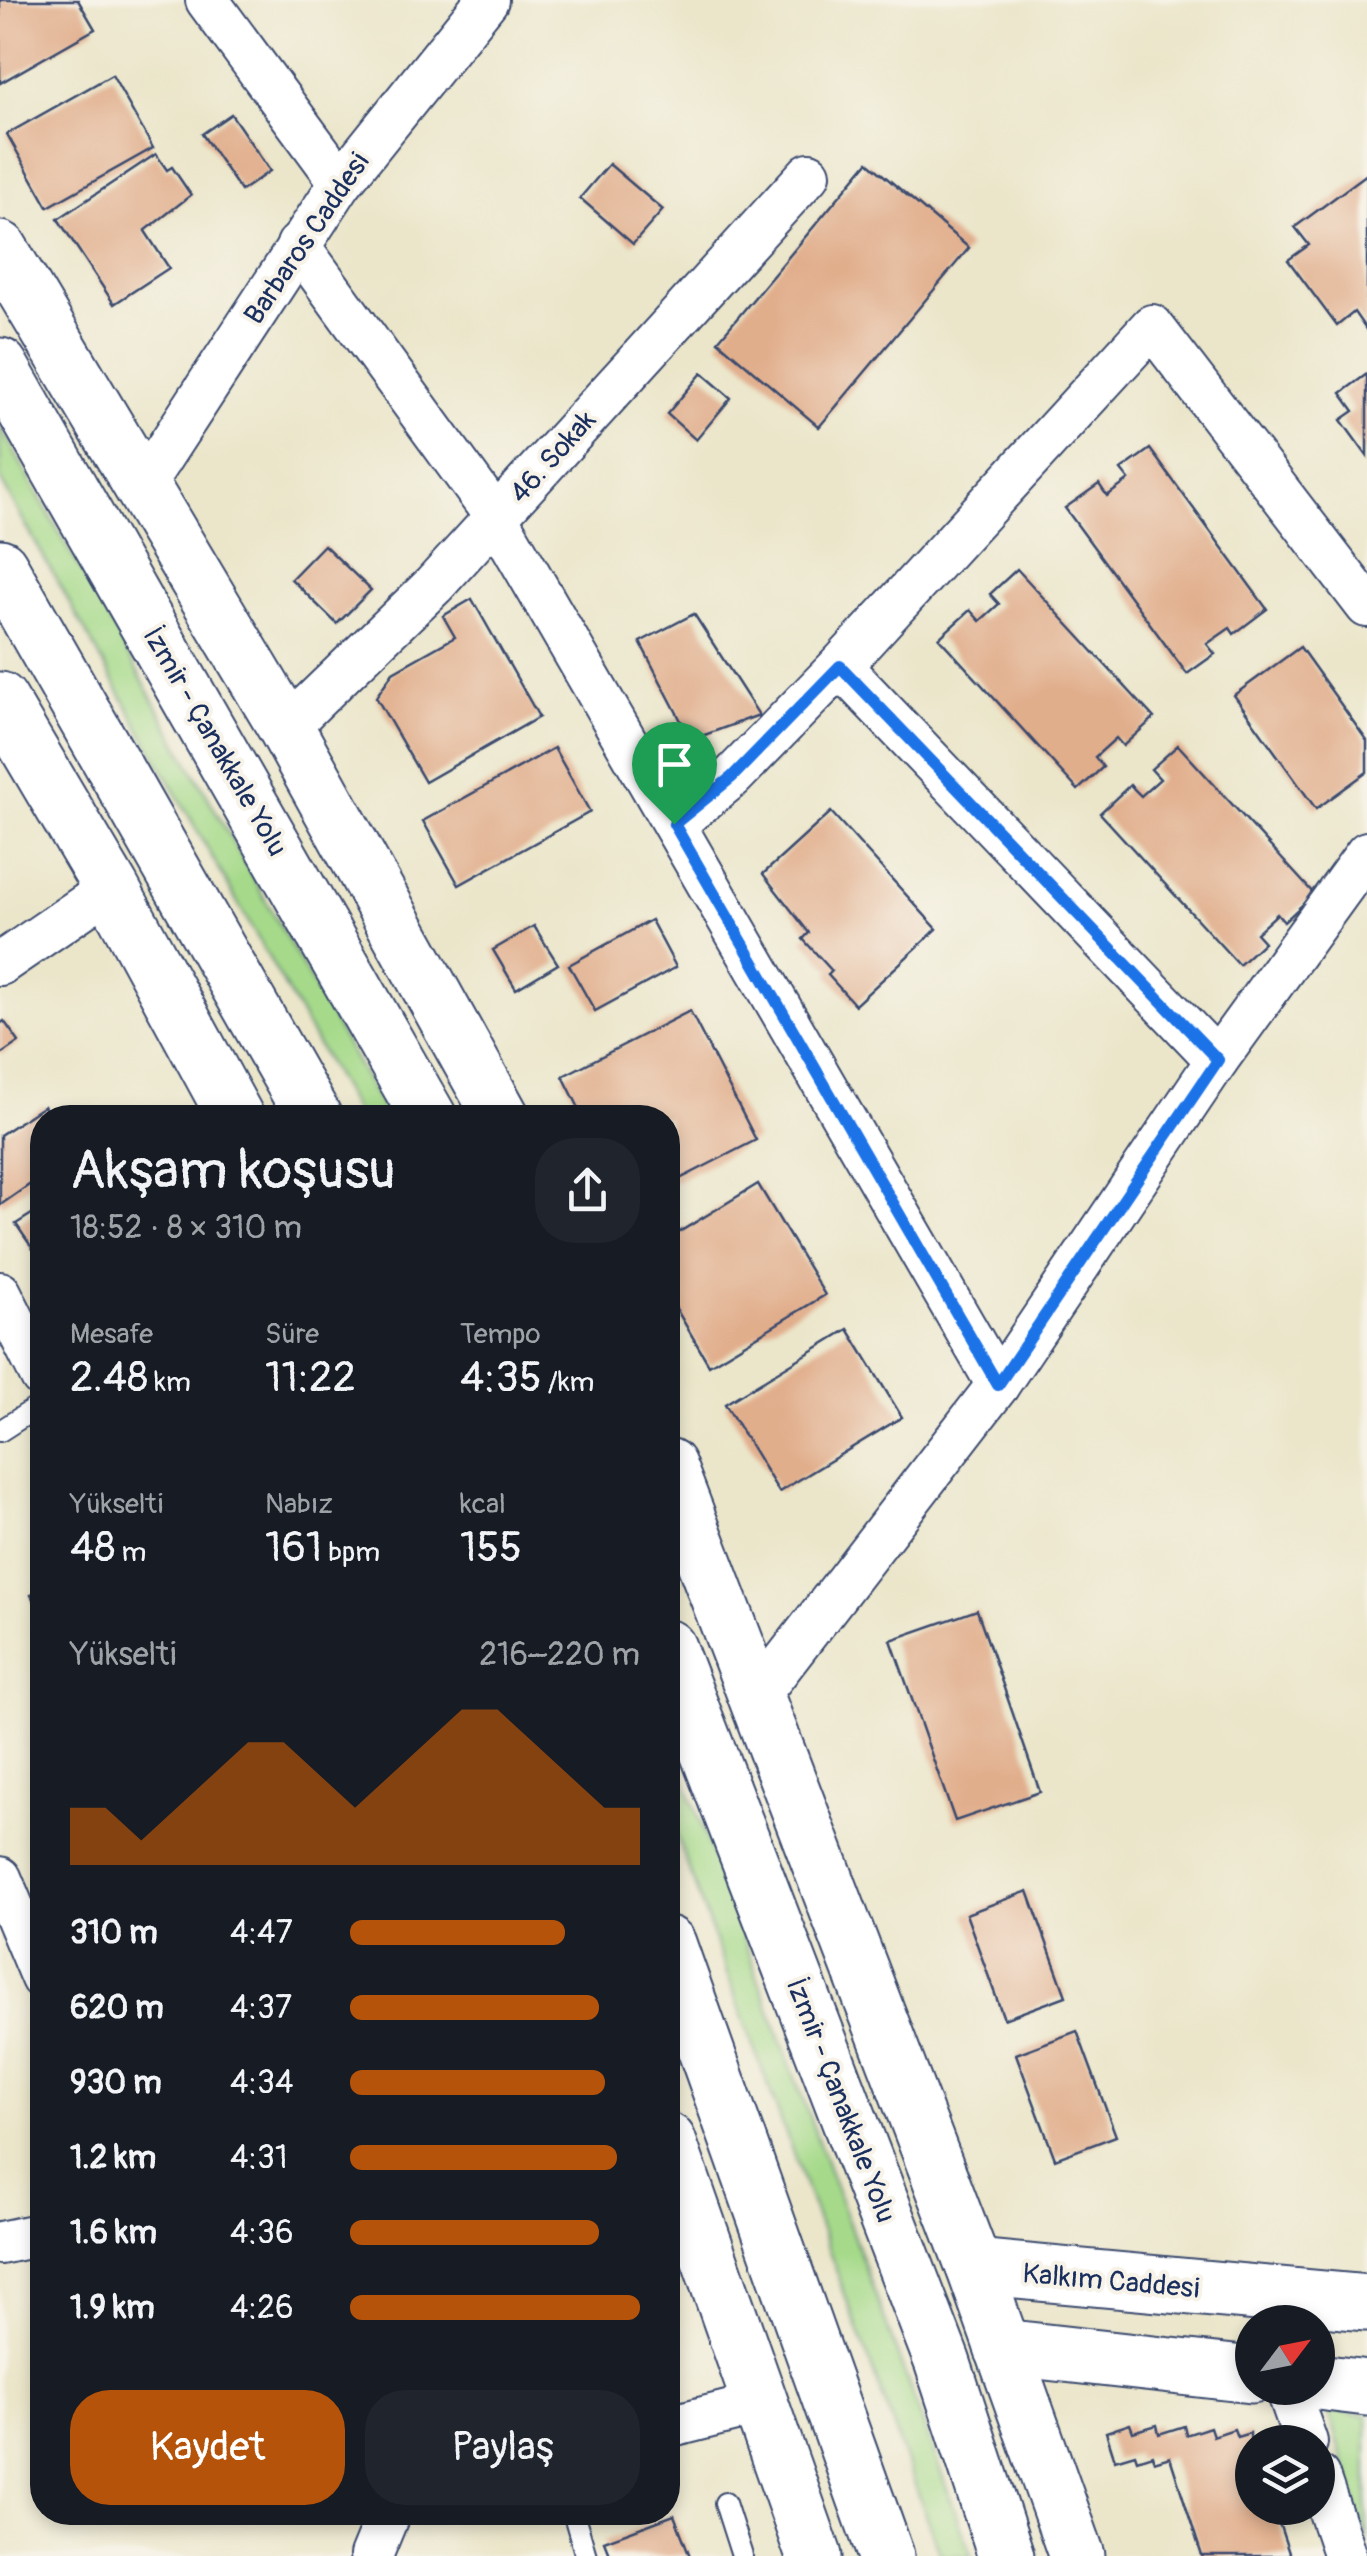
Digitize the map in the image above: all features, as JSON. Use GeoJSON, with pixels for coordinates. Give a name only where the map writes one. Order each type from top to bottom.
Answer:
{"type":"FeatureCollection","features":[{"type":"Feature","properties":{"kind":"main road"},"geometry":{"type":"LineString","coordinates":[[0,249],[286,728],[495,1105]]}},
{"type":"Feature","properties":{"kind":"main road","name":"İzmir - Çanakkale Yolu"},"geometry":{"type":"LineString","coordinates":[[0,366],[422,1105]]}},
{"type":"Feature","properties":{"kind":"main road"},"geometry":{"type":"LineString","coordinates":[[0,567],[307,1105]]}},
{"type":"Feature","properties":{"kind":"main road"},"geometry":{"type":"LineString","coordinates":[[0,700],[111,888],[229,1105]]}},
{"type":"Feature","properties":{"kind":"main road"},"geometry":{"type":"LineString","coordinates":[[680,1497],[974,2267],[1077,2556]]}},
{"type":"Feature","properties":{"kind":"main road","name":"İzmir - Çanakkale Yolu"},"geometry":{"type":"LineString","coordinates":[[680,1679],[942,2361],[1006,2556]]}},
{"type":"Feature","properties":{"kind":"main road"},"geometry":{"type":"LineString","coordinates":[[680,1978],[886,2556]]}},
{"type":"Feature","properties":{"kind":"main road"},"geometry":{"type":"LineString","coordinates":[[680,2174],[814,2556]]}},
{"type":"Feature","properties":{"kind":"main road","name":"Kalkım Caddesi"},"geometry":{"type":"LineString","coordinates":[[974,2267],[1367,2303]]}},
{"type":"Feature","properties":{"kind":"main road"},"geometry":{"type":"LineString","coordinates":[[1002,2347],[1235,2373]]}},
{"type":"Feature","properties":{"kind":"main road"},"geometry":{"type":"LineString","coordinates":[[1335,2384],[1367,2388]]}},
{"type":"Feature","properties":{"kind":"street"},"geometry":{"type":"LineString","coordinates":[[206,0],[340,182]]}},
{"type":"Feature","properties":{"kind":"street","name":"Barbaros Caddesi"},"geometry":{"type":"LineString","coordinates":[[141,488],[340,182],[487,0]]}},
{"type":"Feature","properties":{"kind":"street","name":"46. Sokak"},"geometry":{"type":"LineString","coordinates":[[286,728],[434,584],[809,174]]}},
{"type":"Feature","properties":{"kind":"street"},"geometry":{"type":"LineString","coordinates":[[298,245],[496,517],[998,1385]]}},
{"type":"Feature","properties":{"kind":"street"},"geometry":{"type":"LineString","coordinates":[[674,824],[732,777],[840,666],[1152,326],[1367,606]]}},
{"type":"Feature","properties":{"kind":"street"},"geometry":{"type":"LineString","coordinates":[[840,666],[1218,1060]]}},
{"type":"Feature","properties":{"kind":"street"},"geometry":{"type":"LineString","coordinates":[[757,1697],[998,1385],[1218,1060],[1367,853]]}},
{"type":"Feature","properties":{"kind":"street"},"geometry":{"type":"LineString","coordinates":[[0,964],[111,888]]}},
{"type":"Feature","properties":{"kind":"street"},"geometry":{"type":"LineString","coordinates":[[0,1293],[30,1353]]}},
{"type":"Feature","properties":{"kind":"street"},"geometry":{"type":"LineString","coordinates":[[0,1878],[30,1949]]}},
{"type":"Feature","properties":{"kind":"street"},"geometry":{"type":"LineString","coordinates":[[0,2243],[30,2237]]}},
{"type":"Feature","properties":{"kind":"street"},"geometry":{"type":"LineString","coordinates":[[680,2424],[763,2403]]}},
{"type":"Feature","properties":{"kind":"street"},"geometry":{"type":"LineString","coordinates":[[371,2556],[384,2525]]}},
{"type":"Feature","properties":{"kind":"street"},"geometry":{"type":"LineString","coordinates":[[1335,2525],[1345,2556]]}},
{"type":"Feature","properties":{"kind":"lane"},"geometry":{"type":"LineString","coordinates":[[0,1430],[30,1411]]}},
{"type":"Feature","properties":{"kind":"lane"},"geometry":{"type":"LineString","coordinates":[[726,2503],[742,2556]]}},
{"type":"Feature","properties":{"kind":"lane"},"geometry":{"type":"LineString","coordinates":[[577,2525],[586,2556]]}},
{"type":"Feature","properties":{"kind":"green space"},"geometry":{"type":"Polygon","coordinates":[[[0,426],[380,1105],[351,1105],[0,479],[0,426]]]}},
{"type":"Feature","properties":{"kind":"green space"},"geometry":{"type":"Polygon","coordinates":[[[680,1767],[972,2556],[941,2556],[680,1846],[680,1767]]]}},
{"type":"Feature","properties":{"kind":"green space"},"geometry":{"type":"Polygon","coordinates":[[[1328,2411],[1367,2415],[1367,2542],[1335,2425],[1328,2411]]]}},
{"type":"Feature","properties":{"kind":"building"},"geometry":{"type":"Polygon","coordinates":[[[0,0],[78,0],[95,29],[0,83],[0,0]]]}},
{"type":"Feature","properties":{"kind":"building"},"geometry":{"type":"Polygon","coordinates":[[[112,75],[153,148],[48,207],[7,134],[112,75]]]}},
{"type":"Feature","properties":{"kind":"building"},"geometry":{"type":"Polygon","coordinates":[[[231,114],[270,171],[241,191],[202,134],[231,114]]]}},
{"type":"Feature","properties":{"kind":"building"},"geometry":{"type":"Polygon","coordinates":[[[156,154],[167,170],[172,167],[191,195],[145,231],[169,268],[114,304],[58,219],[156,154]]]}},
{"type":"Feature","properties":{"kind":"building"},"geometry":{"type":"Polygon","coordinates":[[[868,162],[969,248],[819,427],[718,341],[868,162]]]}},
{"type":"Feature","properties":{"kind":"building"},"geometry":{"type":"Polygon","coordinates":[[[609,164],[663,210],[633,244],[580,198],[609,164]]]}},
{"type":"Feature","properties":{"kind":"building"},"geometry":{"type":"Polygon","coordinates":[[[1367,174],[1367,331],[1354,312],[1337,326],[1288,260],[1309,245],[1295,227],[1367,174]]]}},
{"type":"Feature","properties":{"kind":"building"},"geometry":{"type":"Polygon","coordinates":[[[702,373],[731,398],[696,440],[667,414],[702,373]]]}},
{"type":"Feature","properties":{"kind":"building"},"geometry":{"type":"Polygon","coordinates":[[[1367,374],[1367,456],[1341,420],[1354,411],[1341,393],[1367,374]]]}},
{"type":"Feature","properties":{"kind":"building"},"geometry":{"type":"Polygon","coordinates":[[[1150,449],[1267,609],[1234,634],[1230,628],[1207,644],[1215,654],[1187,674],[1065,508],[1099,484],[1107,496],[1129,480],[1121,470],[1150,449]]]}},
{"type":"Feature","properties":{"kind":"building"},"geometry":{"type":"Polygon","coordinates":[[[324,545],[371,590],[337,624],[291,579],[324,545]]]}},
{"type":"Feature","properties":{"kind":"building"},"geometry":{"type":"Polygon","coordinates":[[[1017,569],[1154,718],[1123,746],[1116,738],[1095,757],[1103,767],[1078,790],[939,638],[970,610],[980,621],[999,604],[990,594],[1017,569]]]}},
{"type":"Feature","properties":{"kind":"building"},"geometry":{"type":"Polygon","coordinates":[[[472,599],[539,717],[425,782],[376,697],[393,672],[455,637],[443,616],[472,599]]]}},
{"type":"Feature","properties":{"kind":"building"},"geometry":{"type":"Polygon","coordinates":[[[694,614],[759,715],[691,740],[640,642],[694,614]]]}},
{"type":"Feature","properties":{"kind":"building"},"geometry":{"type":"Polygon","coordinates":[[[1300,647],[1367,741],[1367,772],[1316,809],[1234,695],[1300,647]]]}},
{"type":"Feature","properties":{"kind":"building"},"geometry":{"type":"Polygon","coordinates":[[[1178,745],[1314,894],[1284,922],[1277,914],[1256,933],[1264,942],[1239,965],[1100,813],[1130,785],[1141,796],[1160,779],[1151,769],[1178,745]]]}},
{"type":"Feature","properties":{"kind":"building"},"geometry":{"type":"Polygon","coordinates":[[[554,748],[590,812],[459,885],[423,821],[554,748]]]}},
{"type":"Feature","properties":{"kind":"building"},"geometry":{"type":"Polygon","coordinates":[[[831,812],[937,929],[855,1005],[828,975],[832,971],[803,939],[809,933],[763,874],[831,812]]]}},
{"type":"Feature","properties":{"kind":"building"},"geometry":{"type":"Polygon","coordinates":[[[651,920],[676,967],[595,1011],[569,965],[651,920]]]}},
{"type":"Feature","properties":{"kind":"building"},"geometry":{"type":"Polygon","coordinates":[[[534,926],[558,964],[516,989],[493,950],[534,926]]]}},
{"type":"Feature","properties":{"kind":"building"},"geometry":{"type":"Polygon","coordinates":[[[690,1011],[756,1140],[680,1179],[680,1105],[578,1105],[563,1076],[690,1011]]]}},
{"type":"Feature","properties":{"kind":"building"},"geometry":{"type":"Polygon","coordinates":[[[4,1021],[19,1042],[0,1055],[0,1024],[4,1021]]]}},
{"type":"Feature","properties":{"kind":"building"},"geometry":{"type":"Polygon","coordinates":[[[30,1115],[30,1184],[0,1205],[0,1135],[30,1115]]]}},
{"type":"Feature","properties":{"kind":"building"},"geometry":{"type":"Polygon","coordinates":[[[758,1184],[825,1295],[709,1365],[680,1315],[680,1232],[758,1184]]]}},
{"type":"Feature","properties":{"kind":"building"},"geometry":{"type":"Polygon","coordinates":[[[30,1215],[30,1245],[16,1224],[30,1215]]]}},
{"type":"Feature","properties":{"kind":"building"},"geometry":{"type":"Polygon","coordinates":[[[848,1329],[902,1417],[779,1492],[725,1404],[848,1329]]]}},
{"type":"Feature","properties":{"kind":"building"},"geometry":{"type":"Polygon","coordinates":[[[977,1610],[1040,1792],[955,1821],[891,1640],[977,1610]]]}},
{"type":"Feature","properties":{"kind":"building"},"geometry":{"type":"Polygon","coordinates":[[[1028,1891],[1066,1996],[1004,2019],[966,1914],[1028,1891]]]}},
{"type":"Feature","properties":{"kind":"building"},"geometry":{"type":"Polygon","coordinates":[[[1077,2031],[1116,2136],[1055,2159],[1016,2054],[1077,2031]]]}},
{"type":"Feature","properties":{"kind":"building"},"geometry":{"type":"Polygon","coordinates":[[[1130,2424],[1133,2432],[1157,2425],[1159,2434],[1184,2426],[1186,2435],[1210,2427],[1213,2436],[1234,2429],[1235,2525],[1280,2525],[1290,2556],[1202,2556],[1170,2457],[1154,2462],[1152,2455],[1137,2460],[1135,2454],[1115,2460],[1106,2432],[1130,2424]]]}},
{"type":"Feature","properties":{"kind":"building"},"geometry":{"type":"Polygon","coordinates":[[[647,2525],[678,2525],[690,2556],[610,2556],[604,2541],[647,2525]]]}},
{"type":"Feature","properties":{"kind":"route"},"geometry":{"type":"LineString","coordinates":[[840,666],[1218,1060],[998,1385],[804,1048],[674,824],[732,777],[840,666]]}}]}
